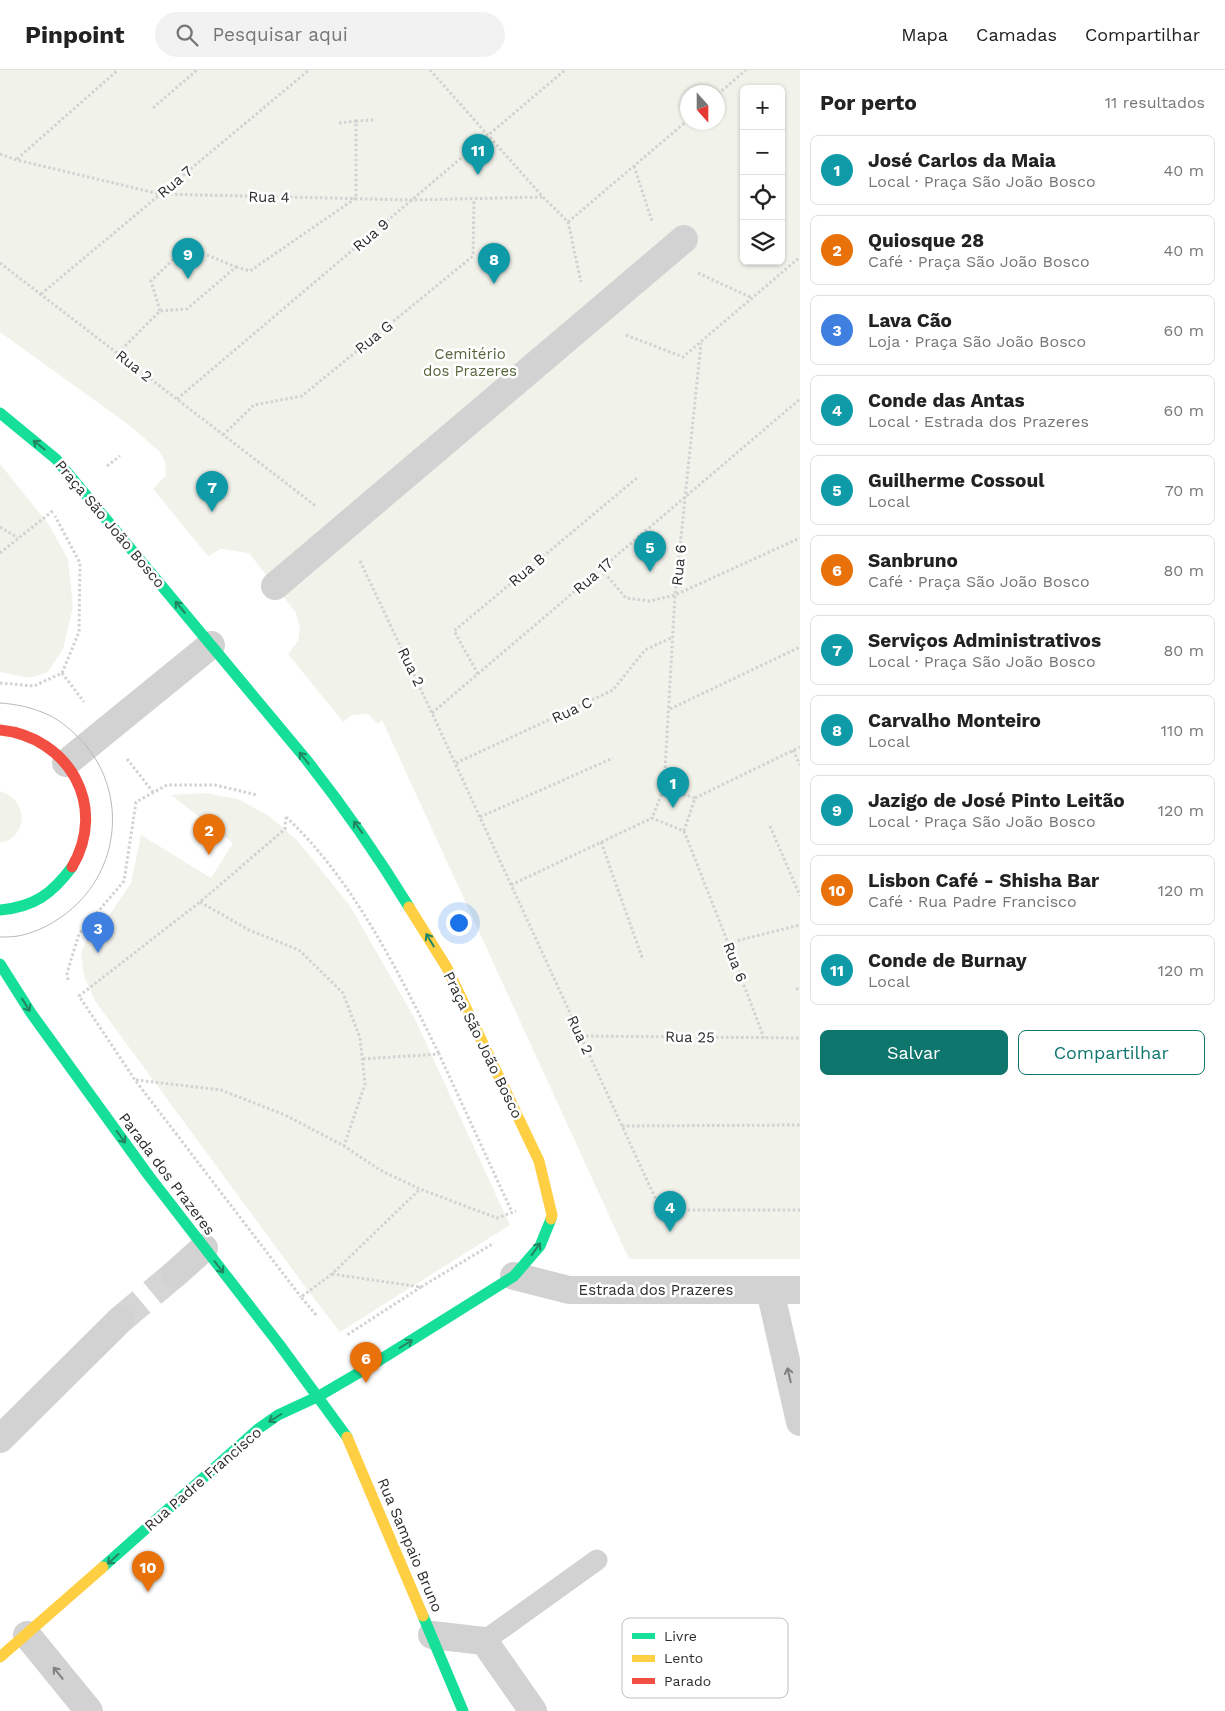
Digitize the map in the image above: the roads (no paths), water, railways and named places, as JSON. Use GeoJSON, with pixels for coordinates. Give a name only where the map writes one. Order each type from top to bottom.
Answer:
{"type":"FeatureCollection","features":[{"type":"Feature","properties":{"kind":"street"},"geometry":{"type":"LineString","coordinates":[[275,586],[684,239]]}},
{"type":"Feature","properties":{"kind":"street","name":"Praça São João Bosco"},"geometry":{"type":"LineString","coordinates":[[0,414],[56,459],[319,776],[358,828],[380,859],[442,960],[539,1161],[552,1215],[540,1246],[514,1276],[319,1396]]}},
{"type":"Feature","properties":{"kind":"street"},"geometry":{"type":"LineString","coordinates":[[66,763],[211,645]]}},
{"type":"Feature","properties":{"kind":"street"},"geometry":{"type":"LineString","coordinates":[[0,730],[34,738],[51,748],[66,763],[77,780],[84,799],[86,819],[84,839],[77,858],[67,876],[53,890],[36,901],[16,908],[0,910]]}},
{"type":"Feature","properties":{"kind":"street","name":"Parada dos Prazeres"},"geometry":{"type":"LineString","coordinates":[[0,964],[31,1013],[204,1248],[319,1396]]}},
{"type":"Feature","properties":{"kind":"street"},"geometry":{"type":"LineString","coordinates":[[175,1274],[204,1248]]}},
{"type":"Feature","properties":{"kind":"street","name":"Estrada dos Prazeres"},"geometry":{"type":"LineString","coordinates":[[514,1276],[569,1290],[800,1290]]}},
{"type":"Feature","properties":{"kind":"street"},"geometry":{"type":"LineString","coordinates":[[770,1290],[800,1422]]}},
{"type":"Feature","properties":{"kind":"street"},"geometry":{"type":"LineString","coordinates":[[0,1439],[120,1320]]}},
{"type":"Feature","properties":{"kind":"street","name":"Rua Sampaio Bruno"},"geometry":{"type":"LineString","coordinates":[[319,1396],[345,1432],[463,1711]]}},
{"type":"Feature","properties":{"kind":"street","name":"Rua Padre Francisco"},"geometry":{"type":"LineString","coordinates":[[0,1657],[28,1635],[258,1429],[278,1415],[319,1396]]}},
{"type":"Feature","properties":{"kind":"street"},"geometry":{"type":"LineString","coordinates":[[28,1635],[89,1711]]}},
{"type":"Feature","properties":{"kind":"street"},"geometry":{"type":"LineString","coordinates":[[432,1635],[484,1641],[534,1711]]}},
{"type":"Feature","properties":{"kind":"lane"},"geometry":{"type":"LineString","coordinates":[[484,1641],[598,1560]]}},
{"type":"Feature","properties":{"kind":"tunnel"},"geometry":{"type":"LineString","coordinates":[[120,1320],[175,1274]]}},
{"type":"Feature","properties":{"kind":"tram line"},"geometry":{"type":"LineString","coordinates":[[0,703],[28,707],[49,715],[78,737],[93,755],[104,775],[110,797],[112,820],[110,842],[104,864],[93,885],[78,903],[45,927],[20,936],[0,937]]}},
{"type":"Feature","properties":{"kind":"place","name":"Conde de Burnay"},"geometry":{"type":"Point","coordinates":[478,175]}},
{"type":"Feature","properties":{"kind":"place","name":"Jazigo de José Pinto Leitão"},"geometry":{"type":"Point","coordinates":[188,279]}},
{"type":"Feature","properties":{"kind":"place","name":"Carvalho Monteiro"},"geometry":{"type":"Point","coordinates":[494,284]}},
{"type":"Feature","properties":{"kind":"place","name":"Serviços Administrativos"},"geometry":{"type":"Point","coordinates":[212,512]}},
{"type":"Feature","properties":{"kind":"place","name":"Guilherme Cossoul"},"geometry":{"type":"Point","coordinates":[650,572]}},
{"type":"Feature","properties":{"kind":"place","name":"José Carlos da Maia"},"geometry":{"type":"Point","coordinates":[673,808]}},
{"type":"Feature","properties":{"kind":"place","name":"Quiosque 28"},"geometry":{"type":"Point","coordinates":[209,855]}},
{"type":"Feature","properties":{"kind":"place","name":"Lava Cão"},"geometry":{"type":"Point","coordinates":[98,953]}},
{"type":"Feature","properties":{"kind":"place","name":"Conde das Antas"},"geometry":{"type":"Point","coordinates":[670,1232]}},
{"type":"Feature","properties":{"kind":"place","name":"Sanbruno"},"geometry":{"type":"Point","coordinates":[366,1383]}},
{"type":"Feature","properties":{"kind":"place","name":"Lisbon Café - Shisha Bar"},"geometry":{"type":"Point","coordinates":[148,1592]}},
{"type":"Feature","properties":{"kind":"park label","name":"Cemitério dos Prazeres"},"geometry":{"type":"Point","coordinates":[470,362]}}]}
